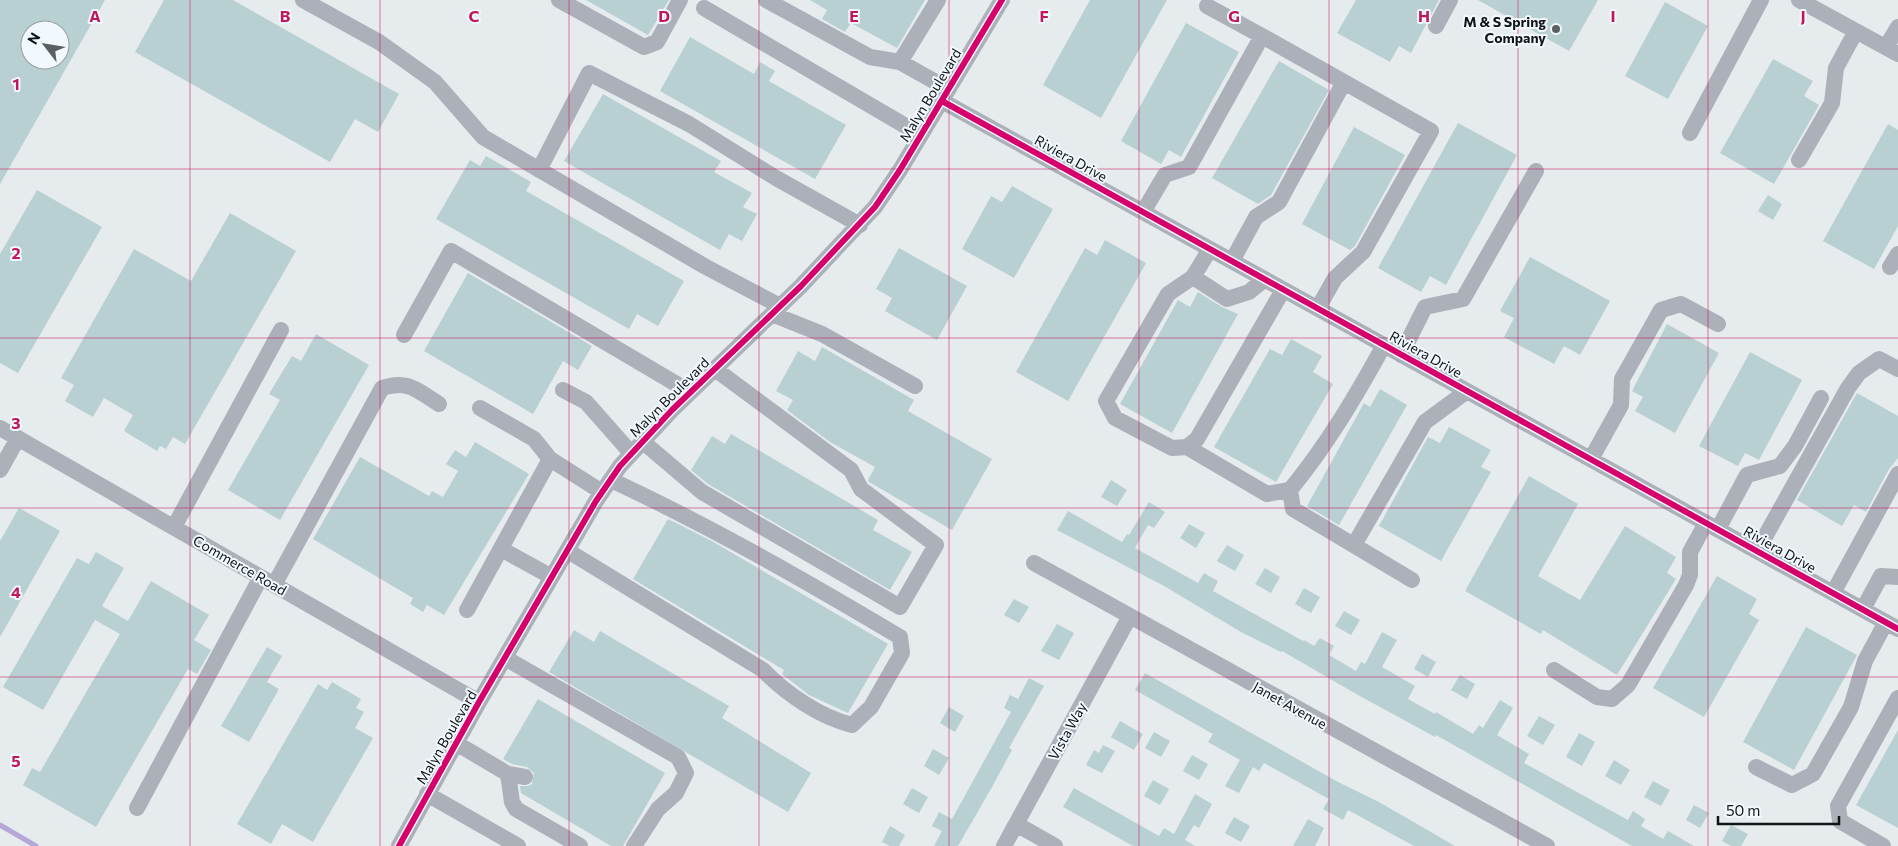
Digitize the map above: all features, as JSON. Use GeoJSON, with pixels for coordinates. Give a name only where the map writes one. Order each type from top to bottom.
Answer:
{"type":"FeatureCollection","features":[{"type":"Feature","properties":{"kind":"street"},"geometry":{"type":"LineString","coordinates":[[303,0],[379,42],[435,82],[483,137],[776,310],[915,386]]}},
{"type":"Feature","properties":{"kind":"street"},"geometry":{"type":"LineString","coordinates":[[559,0],[644,47],[657,42],[680,0]]}},
{"type":"Feature","properties":{"kind":"street","name":"Riviera Drive"},"geometry":{"type":"LineString","coordinates":[[766,0],[870,57],[900,62],[945,95],[1143,212],[1892,625]]}},
{"type":"Feature","properties":{"kind":"street"},"geometry":{"type":"LineString","coordinates":[[900,62],[938,0]]}},
{"type":"Feature","properties":{"kind":"street","name":"Malyn Boulevard"},"geometry":{"type":"LineString","coordinates":[[399,846],[505,658],[607,486],[636,447],[690,392],[776,310],[875,208],[921,136],[1002,0]]}},
{"type":"Feature","properties":{"kind":"street"},"geometry":{"type":"LineString","coordinates":[[1436,26],[1450,0]]}},
{"type":"Feature","properties":{"kind":"street"},"geometry":{"type":"LineString","coordinates":[[1690,134],[1761,0]]}},
{"type":"Feature","properties":{"kind":"street"},"geometry":{"type":"LineString","coordinates":[[1800,0],[1892,51],[1898,27]]}},
{"type":"Feature","properties":{"kind":"street"},"geometry":{"type":"LineString","coordinates":[[1207,6],[1432,131],[1363,252],[1335,278],[1318,308]]}},
{"type":"Feature","properties":{"kind":"street"},"geometry":{"type":"LineString","coordinates":[[704,8],[921,136]]}},
{"type":"Feature","properties":{"kind":"street"},"geometry":{"type":"LineString","coordinates":[[1799,160],[1832,103],[1836,68],[1856,31]]}},
{"type":"Feature","properties":{"kind":"street"},"geometry":{"type":"LineString","coordinates":[[1143,212],[1165,175],[1189,167],[1262,36]]}},
{"type":"Feature","properties":{"kind":"street"},"geometry":{"type":"LineString","coordinates":[[539,170],[589,73],[689,124],[776,178],[860,225]]}},
{"type":"Feature","properties":{"kind":"street"},"geometry":{"type":"LineString","coordinates":[[1232,261],[1256,217],[1279,202],[1344,82]]}},
{"type":"Feature","properties":{"kind":"street"},"geometry":{"type":"LineString","coordinates":[[1401,354],[1425,307],[1463,299],[1536,171]]}},
{"type":"Feature","properties":{"kind":"street"},"geometry":{"type":"LineString","coordinates":[[1210,249],[1193,277],[1168,294],[1106,401],[1115,418],[1172,448],[1187,447],[1198,439],[1283,290]]}},
{"type":"Feature","properties":{"kind":"street"},"geometry":{"type":"LineString","coordinates":[[404,335],[451,250],[690,392]]}},
{"type":"Feature","properties":{"kind":"street"},"geometry":{"type":"LineString","coordinates":[[1193,277],[1227,299],[1249,292],[1265,279]]}},
{"type":"Feature","properties":{"kind":"street"},"geometry":{"type":"LineString","coordinates":[[1591,459],[1621,405],[1622,379],[1661,310],[1681,304],[1718,324]]}},
{"type":"Feature","properties":{"kind":"street"},"geometry":{"type":"LineString","coordinates":[[174,528],[281,330]]}},
{"type":"Feature","properties":{"kind":"street"},"geometry":{"type":"LineString","coordinates":[[1187,447],[1267,494],[1290,490],[1309,466],[1356,396],[1384,345]]}},
{"type":"Feature","properties":{"kind":"street"},"geometry":{"type":"LineString","coordinates":[[1757,551],[1824,429],[1860,373],[1879,359],[1898,369]]}},
{"type":"Feature","properties":{"kind":"street"},"geometry":{"type":"LineString","coordinates":[[563,390],[586,402],[636,447],[702,492],[900,606],[936,545],[861,489],[851,470],[715,369]]}},
{"type":"Feature","properties":{"kind":"street"},"geometry":{"type":"LineString","coordinates":[[137,808],[382,388],[397,383],[411,387],[439,404]]}},
{"type":"Feature","properties":{"kind":"street"},"geometry":{"type":"LineString","coordinates":[[1354,546],[1425,422],[1467,391]]}},
{"type":"Feature","properties":{"kind":"street"},"geometry":{"type":"LineString","coordinates":[[1554,670],[1597,697],[1612,699],[1628,686],[1686,585],[1690,576],[1690,552],[1712,526],[1746,476],[1780,466],[1795,446],[1821,398]]}},
{"type":"Feature","properties":{"kind":"street"},"geometry":{"type":"LineString","coordinates":[[480,408],[534,439],[550,459],[607,486],[665,504],[824,592],[900,637],[902,653],[872,707],[852,725],[835,721],[778,686],[763,670],[568,551]]}},
{"type":"Feature","properties":{"kind":"street","name":"Commerce Road"},"geometry":{"type":"LineString","coordinates":[[0,428],[480,702]]}},
{"type":"Feature","properties":{"kind":"street"},"geometry":{"type":"LineString","coordinates":[[0,470],[18,438]]}},
{"type":"Feature","properties":{"kind":"street"},"geometry":{"type":"LineString","coordinates":[[467,610],[550,459]]}},
{"type":"Feature","properties":{"kind":"street"},"geometry":{"type":"LineString","coordinates":[[1833,593],[1898,474]]}},
{"type":"Feature","properties":{"kind":"street"},"geometry":{"type":"LineString","coordinates":[[1290,490],[1293,509],[1412,580]]}},
{"type":"Feature","properties":{"kind":"street"},"geometry":{"type":"LineString","coordinates":[[501,549],[552,577]]}},
{"type":"Feature","properties":{"kind":"street","name":"Janet Avenue"},"geometry":{"type":"LineString","coordinates":[[1034,563],[1547,846]]}},
{"type":"Feature","properties":{"kind":"street"},"geometry":{"type":"LineString","coordinates":[[1863,609],[1881,576],[1898,577]]}},
{"type":"Feature","properties":{"kind":"street","name":"Vista Way"},"geometry":{"type":"LineString","coordinates":[[1004,846],[1130,616]]}},
{"type":"Feature","properties":{"kind":"street"},"geometry":{"type":"LineString","coordinates":[[1756,767],[1792,785],[1813,774],[1851,707],[1865,661],[1892,625]]}},
{"type":"Feature","properties":{"kind":"street"},"geometry":{"type":"LineString","coordinates":[[505,658],[678,757],[686,773],[676,793],[658,809],[636,837]]}},
{"type":"Feature","properties":{"kind":"street"},"geometry":{"type":"LineString","coordinates":[[1883,846],[1840,821],[1838,806],[1898,698]]}},
{"type":"Feature","properties":{"kind":"street"},"geometry":{"type":"LineString","coordinates":[[456,743],[508,774],[525,777]]}},
{"type":"Feature","properties":{"kind":"street"},"geometry":{"type":"LineString","coordinates":[[508,774],[512,802],[516,809],[580,846]]}},
{"type":"Feature","properties":{"kind":"street"},"geometry":{"type":"LineString","coordinates":[[427,794],[518,846]]}},
{"type":"Feature","properties":{"kind":"street"},"geometry":{"type":"LineString","coordinates":[[1016,824],[1056,846]]}},
{"type":"Feature","properties":{"kind":"building"},"geometry":{"type":"Polygon","coordinates":[[[0,0],[105,0],[70,61],[70,20],[20,20],[20,70],[65,70],[0,184],[0,0]]]}},
{"type":"Feature","properties":{"kind":"building"},"geometry":{"type":"Polygon","coordinates":[[[164,0],[233,0],[399,94],[378,132],[355,119],[330,162],[135,52],[164,0]]]}},
{"type":"Feature","properties":{"kind":"building"},"geometry":{"type":"Polygon","coordinates":[[[586,0],[669,0],[648,35],[586,0]]]}},
{"type":"Feature","properties":{"kind":"building"},"geometry":{"type":"Polygon","coordinates":[[[810,0],[925,0],[897,48],[851,23],[845,32],[822,19],[827,10],[810,0]]]}},
{"type":"Feature","properties":{"kind":"building"},"geometry":{"type":"Polygon","coordinates":[[[1090,0],[1167,0],[1101,118],[1043,85],[1090,0]]]}},
{"type":"Feature","properties":{"kind":"building"},"geometry":{"type":"Polygon","coordinates":[[[1356,0],[1439,0],[1411,53],[1399,46],[1390,62],[1337,33],[1356,0]]]}},
{"type":"Feature","properties":{"kind":"building","name":"M & S Spring Company"},"geometry":{"type":"Polygon","coordinates":[[[1478,0],[1598,0],[1569,51],[1478,0]]]}},
{"type":"Feature","properties":{"kind":"building"},"geometry":{"type":"Polygon","coordinates":[[[1665,2],[1708,26],[1668,99],[1625,76],[1665,2]]]}},
{"type":"Feature","properties":{"kind":"building"},"geometry":{"type":"Polygon","coordinates":[[[1186,23],[1239,52],[1181,157],[1169,150],[1161,164],[1121,141],[1186,23]]]}},
{"type":"Feature","properties":{"kind":"building"},"geometry":{"type":"Polygon","coordinates":[[[690,37],[754,74],[760,62],[775,71],[769,81],[846,125],[815,179],[660,91],[690,37]]]}},
{"type":"Feature","properties":{"kind":"building"},"geometry":{"type":"Polygon","coordinates":[[[1773,59],[1813,81],[1804,96],[1819,105],[1774,184],[1720,153],[1773,59]]]}},
{"type":"Feature","properties":{"kind":"building"},"geometry":{"type":"Polygon","coordinates":[[[1279,61],[1329,90],[1271,195],[1258,204],[1212,178],[1279,61]]]}},
{"type":"Feature","properties":{"kind":"building"},"geometry":{"type":"Polygon","coordinates":[[[603,94],[721,161],[714,172],[752,193],[743,207],[757,214],[742,241],[729,234],[720,250],[564,161],[603,94]]]}},
{"type":"Feature","properties":{"kind":"building"},"geometry":{"type":"Polygon","coordinates":[[[1458,123],[1517,155],[1446,285],[1430,276],[1421,292],[1378,268],[1458,123]]]}},
{"type":"Feature","properties":{"kind":"building"},"geometry":{"type":"Polygon","coordinates":[[[1888,124],[1898,130],[1898,226],[1874,269],[1823,241],[1888,124]]]}},
{"type":"Feature","properties":{"kind":"building"},"geometry":{"type":"Polygon","coordinates":[[[1354,127],[1405,155],[1355,246],[1350,250],[1302,224],[1354,127]]]}},
{"type":"Feature","properties":{"kind":"building"},"geometry":{"type":"Polygon","coordinates":[[[486,156],[531,182],[526,191],[684,281],[658,326],[637,314],[629,329],[436,219],[470,160],[480,166],[486,156]]]}},
{"type":"Feature","properties":{"kind":"building"},"geometry":{"type":"Polygon","coordinates":[[[1012,186],[1053,209],[1014,278],[962,249],[991,196],[1002,202],[1012,186]]]}},
{"type":"Feature","properties":{"kind":"building"},"geometry":{"type":"Polygon","coordinates":[[[37,190],[102,227],[18,373],[0,363],[0,254],[37,190]]]}},
{"type":"Feature","properties":{"kind":"building"},"geometry":{"type":"Polygon","coordinates":[[[1768,195],[1782,204],[1773,220],[1758,211],[1768,195]]]}},
{"type":"Feature","properties":{"kind":"building"},"geometry":{"type":"Polygon","coordinates":[[[230,213],[296,251],[185,444],[173,437],[166,449],[160,446],[157,451],[124,431],[133,415],[104,398],[93,417],[65,401],[74,385],[61,378],[134,249],[191,281],[230,213]]]}},
{"type":"Feature","properties":{"kind":"building"},"geometry":{"type":"Polygon","coordinates":[[[1105,240],[1146,263],[1068,401],[1016,372],[1085,248],[1097,255],[1105,240]]]}},
{"type":"Feature","properties":{"kind":"building"},"geometry":{"type":"Polygon","coordinates":[[[899,248],[967,286],[937,340],[885,311],[892,298],[876,289],[899,248]]]}},
{"type":"Feature","properties":{"kind":"building"},"geometry":{"type":"Polygon","coordinates":[[[1530,257],[1610,301],[1580,355],[1564,346],[1554,364],[1504,337],[1514,318],[1500,311],[1530,257]]]}},
{"type":"Feature","properties":{"kind":"building"},"geometry":{"type":"Polygon","coordinates":[[[468,273],[592,346],[578,370],[563,361],[533,414],[424,351],[468,273]]]}},
{"type":"Feature","properties":{"kind":"building"},"geometry":{"type":"Polygon","coordinates":[[[1198,292],[1222,307],[1238,314],[1172,433],[1120,404],[1178,300],[1190,307],[1198,292]]]}},
{"type":"Feature","properties":{"kind":"building"},"geometry":{"type":"Polygon","coordinates":[[[1667,324],[1719,353],[1675,433],[1635,411],[1643,397],[1632,391],[1667,324]]]}},
{"type":"Feature","properties":{"kind":"building"},"geometry":{"type":"Polygon","coordinates":[[[316,334],[369,365],[280,520],[228,490],[280,400],[269,394],[292,356],[301,361],[316,334]]]}},
{"type":"Feature","properties":{"kind":"building"},"geometry":{"type":"Polygon","coordinates":[[[1291,339],[1322,356],[1313,372],[1333,384],[1276,482],[1214,447],[1270,349],[1282,355],[1291,339]]]}},
{"type":"Feature","properties":{"kind":"building"},"geometry":{"type":"Polygon","coordinates":[[[822,347],[914,400],[908,411],[992,459],[952,530],[869,482],[868,480],[875,467],[830,442],[787,410],[793,400],[776,391],[798,351],[815,361],[822,347]]]}},
{"type":"Feature","properties":{"kind":"building"},"geometry":{"type":"Polygon","coordinates":[[[1750,352],[1802,380],[1759,460],[1745,453],[1738,466],[1699,446],[1750,352]]]}},
{"type":"Feature","properties":{"kind":"building"},"geometry":{"type":"Polygon","coordinates":[[[1380,389],[1407,405],[1339,525],[1307,506],[1364,403],[1370,407],[1380,389]]]}},
{"type":"Feature","properties":{"kind":"building"},"geometry":{"type":"Polygon","coordinates":[[[1857,393],[1898,416],[1898,458],[1889,469],[1866,512],[1854,505],[1842,526],[1797,500],[1857,393]]]}},
{"type":"Feature","properties":{"kind":"building"},"geometry":{"type":"Polygon","coordinates":[[[1449,427],[1491,450],[1481,467],[1491,472],[1441,561],[1379,526],[1428,437],[1440,443],[1449,427]]]}},
{"type":"Feature","properties":{"kind":"building"},"geometry":{"type":"Polygon","coordinates":[[[731,434],[878,520],[873,530],[912,552],[890,590],[708,484],[691,470],[712,436],[725,444],[731,434]]]}},
{"type":"Feature","properties":{"kind":"building"},"geometry":{"type":"Polygon","coordinates":[[[475,442],[529,474],[444,615],[427,605],[423,612],[410,604],[413,598],[313,539],[360,457],[429,496],[432,491],[443,497],[458,471],[446,464],[455,450],[466,457],[475,442]]]}},
{"type":"Feature","properties":{"kind":"building"},"geometry":{"type":"Polygon","coordinates":[[[1529,476],[1578,504],[1538,576],[1580,600],[1625,526],[1676,557],[1667,573],[1676,579],[1617,675],[1543,630],[1541,634],[1465,591],[1529,476]]]}},
{"type":"Feature","properties":{"kind":"building"},"geometry":{"type":"Polygon","coordinates":[[[1111,480],[1127,490],[1117,506],[1101,497],[1111,480]]]}},
{"type":"Feature","properties":{"kind":"building"},"geometry":{"type":"Polygon","coordinates":[[[1149,502],[1165,512],[1154,528],[1148,525],[1135,548],[1198,583],[1204,573],[1218,581],[1213,591],[1314,646],[1320,638],[1334,646],[1329,655],[1356,671],[1361,662],[1365,664],[1382,632],[1397,640],[1382,667],[1415,686],[1408,699],[1435,714],[1436,712],[1473,734],[1479,725],[1483,728],[1500,700],[1513,708],[1497,735],[1529,754],[1524,763],[1628,820],[1633,811],[1645,819],[1641,826],[1663,839],[1668,831],[1694,846],[1632,846],[1436,735],[1435,737],[1282,651],[1241,632],[1164,586],[1057,530],[1068,511],[1122,542],[1127,534],[1129,535],[1149,502]]]}},
{"type":"Feature","properties":{"kind":"building"},"geometry":{"type":"Polygon","coordinates":[[[19,508],[60,531],[0,637],[0,541],[19,508]]]}},
{"type":"Feature","properties":{"kind":"building"},"geometry":{"type":"Polygon","coordinates":[[[668,519],[710,540],[888,644],[848,713],[809,695],[782,674],[784,670],[633,579],[668,519]]]}},
{"type":"Feature","properties":{"kind":"building"},"geometry":{"type":"Polygon","coordinates":[[[1189,524],[1205,533],[1196,548],[1180,538],[1189,524]]]}},
{"type":"Feature","properties":{"kind":"building"},"geometry":{"type":"Polygon","coordinates":[[[1227,545],[1244,555],[1235,571],[1217,561],[1227,545]]]}},
{"type":"Feature","properties":{"kind":"building"},"geometry":{"type":"Polygon","coordinates":[[[96,552],[124,568],[102,606],[128,621],[151,581],[209,615],[194,640],[211,650],[197,674],[188,669],[96,827],[23,785],[32,768],[40,772],[120,634],[95,620],[43,710],[3,687],[77,558],[89,564],[96,552]]]}},
{"type":"Feature","properties":{"kind":"building"},"geometry":{"type":"Polygon","coordinates":[[[1265,568],[1280,577],[1271,593],[1255,584],[1265,568]]]}},
{"type":"Feature","properties":{"kind":"building"},"geometry":{"type":"Polygon","coordinates":[[[1717,576],[1757,599],[1749,614],[1759,620],[1704,717],[1653,688],[1717,576]]]}},
{"type":"Feature","properties":{"kind":"building"},"geometry":{"type":"Polygon","coordinates":[[[1304,588],[1320,597],[1311,613],[1295,604],[1304,588]]]}},
{"type":"Feature","properties":{"kind":"building"},"geometry":{"type":"Polygon","coordinates":[[[1014,599],[1029,607],[1019,623],[1004,615],[1014,599]]]}},
{"type":"Feature","properties":{"kind":"building"},"geometry":{"type":"Polygon","coordinates":[[[1344,611],[1360,620],[1351,635],[1335,626],[1344,611]]]}},
{"type":"Feature","properties":{"kind":"building"},"geometry":{"type":"Polygon","coordinates":[[[1057,624],[1074,633],[1059,660],[1041,651],[1057,624]]]}},
{"type":"Feature","properties":{"kind":"building"},"geometry":{"type":"Polygon","coordinates":[[[1806,627],[1857,655],[1794,770],[1743,742],[1806,627]]]}},
{"type":"Feature","properties":{"kind":"building"},"geometry":{"type":"Polygon","coordinates":[[[574,630],[594,642],[600,631],[729,706],[722,718],[811,773],[788,812],[549,672],[574,630]]]}},
{"type":"Feature","properties":{"kind":"building"},"geometry":{"type":"Polygon","coordinates":[[[267,647],[282,656],[267,682],[279,689],[249,742],[221,726],[267,647]]]}},
{"type":"Feature","properties":{"kind":"building"},"geometry":{"type":"Polygon","coordinates":[[[1422,654],[1436,662],[1428,677],[1414,669],[1422,654]]]}},
{"type":"Feature","properties":{"kind":"building"},"geometry":{"type":"Polygon","coordinates":[[[1145,673],[1455,846],[1414,846],[1348,810],[1343,820],[1323,809],[1329,799],[1264,763],[1259,771],[1253,767],[1239,793],[1225,786],[1240,760],[1208,742],[1213,734],[1135,690],[1145,673]]]}},
{"type":"Feature","properties":{"kind":"building"},"geometry":{"type":"Polygon","coordinates":[[[1460,675],[1475,684],[1467,699],[1451,690],[1460,675]]]}},
{"type":"Feature","properties":{"kind":"building"},"geometry":{"type":"Polygon","coordinates":[[[1029,678],[1044,686],[1009,748],[1012,750],[992,787],[958,846],[934,846],[942,831],[932,826],[939,812],[952,819],[1011,712],[1004,708],[1010,695],[1018,699],[1029,678]]]}},
{"type":"Feature","properties":{"kind":"building"},"geometry":{"type":"Polygon","coordinates":[[[332,682],[361,699],[356,708],[364,712],[355,728],[373,738],[313,842],[282,824],[271,844],[237,824],[318,684],[327,690],[332,682]]]}},
{"type":"Feature","properties":{"kind":"building"},"geometry":{"type":"Polygon","coordinates":[[[538,699],[665,773],[623,846],[611,846],[521,793],[520,786],[532,784],[534,773],[527,767],[512,764],[503,759],[538,699]]]}},
{"type":"Feature","properties":{"kind":"building"},"geometry":{"type":"Polygon","coordinates":[[[949,707],[964,716],[955,732],[940,723],[949,707]]]}},
{"type":"Feature","properties":{"kind":"building"},"geometry":{"type":"Polygon","coordinates":[[[1539,716],[1555,725],[1543,745],[1527,736],[1539,716]]]}},
{"type":"Feature","properties":{"kind":"building"},"geometry":{"type":"Polygon","coordinates":[[[1120,721],[1143,734],[1134,750],[1111,737],[1120,721]]]}},
{"type":"Feature","properties":{"kind":"building"},"geometry":{"type":"Polygon","coordinates":[[[1898,730],[1898,828],[1856,805],[1898,730]]]}},
{"type":"Feature","properties":{"kind":"building"},"geometry":{"type":"Polygon","coordinates":[[[1154,732],[1170,741],[1161,757],[1145,748],[1154,732]]]}},
{"type":"Feature","properties":{"kind":"building"},"geometry":{"type":"Polygon","coordinates":[[[1579,733],[1595,742],[1582,766],[1566,757],[1579,733]]]}},
{"type":"Feature","properties":{"kind":"building"},"geometry":{"type":"Polygon","coordinates":[[[1103,745],[1115,751],[1102,773],[1086,765],[1094,750],[1099,753],[1103,745]]]}},
{"type":"Feature","properties":{"kind":"building"},"geometry":{"type":"Polygon","coordinates":[[[933,749],[949,758],[939,775],[924,766],[933,749]]]}},
{"type":"Feature","properties":{"kind":"building"},"geometry":{"type":"Polygon","coordinates":[[[1192,755],[1208,764],[1199,780],[1183,771],[1192,755]]]}},
{"type":"Feature","properties":{"kind":"building"},"geometry":{"type":"Polygon","coordinates":[[[1614,760],[1630,770],[1621,785],[1605,776],[1614,760]]]}},
{"type":"Feature","properties":{"kind":"building"},"geometry":{"type":"Polygon","coordinates":[[[1153,780],[1169,789],[1160,805],[1144,796],[1153,780]]]}},
{"type":"Feature","properties":{"kind":"building"},"geometry":{"type":"Polygon","coordinates":[[[1653,781],[1670,790],[1661,806],[1644,797],[1653,781]]]}},
{"type":"Feature","properties":{"kind":"building"},"geometry":{"type":"Polygon","coordinates":[[[912,788],[928,797],[919,813],[903,804],[912,788]]]}},
{"type":"Feature","properties":{"kind":"building"},"geometry":{"type":"Polygon","coordinates":[[[1074,788],[1159,836],[1164,828],[1174,834],[1195,794],[1212,804],[1199,828],[1194,825],[1185,840],[1195,846],[1133,846],[1063,807],[1074,788]]]}},
{"type":"Feature","properties":{"kind":"building"},"geometry":{"type":"Polygon","coordinates":[[[1694,805],[1709,813],[1700,828],[1686,820],[1694,805]]]}},
{"type":"Feature","properties":{"kind":"building"},"geometry":{"type":"Polygon","coordinates":[[[1234,817],[1250,826],[1241,842],[1225,833],[1234,817]]]}},
{"type":"Feature","properties":{"kind":"building"},"geometry":{"type":"Polygon","coordinates":[[[1308,819],[1324,828],[1315,846],[1293,846],[1308,819]]]}},
{"type":"Feature","properties":{"kind":"building"},"geometry":{"type":"Polygon","coordinates":[[[1731,825],[1748,834],[1741,846],[1731,846],[1722,841],[1731,825]]]}},
{"type":"Feature","properties":{"kind":"building"},"geometry":{"type":"Polygon","coordinates":[[[890,826],[905,835],[899,846],[890,846],[882,842],[890,826]]]}},
{"type":"Feature","properties":{"kind":"waterway"},"geometry":{"type":"LineString","coordinates":[[0,825],[36,846]]}},
{"type":"Feature","properties":{"kind":"cycle path"},"geometry":{"type":"LineString","coordinates":[[399,846],[479,702],[596,501],[620,466],[672,410],[801,286],[875,207],[900,170],[1002,0]]}},
{"type":"Feature","properties":{"kind":"cycle path"},"geometry":{"type":"LineString","coordinates":[[942,101],[1898,629]]}},
{"type":"Feature","properties":{"kind":"place","name":"M & S Spring Company"},"geometry":{"type":"Point","coordinates":[1556,29]}}]}
